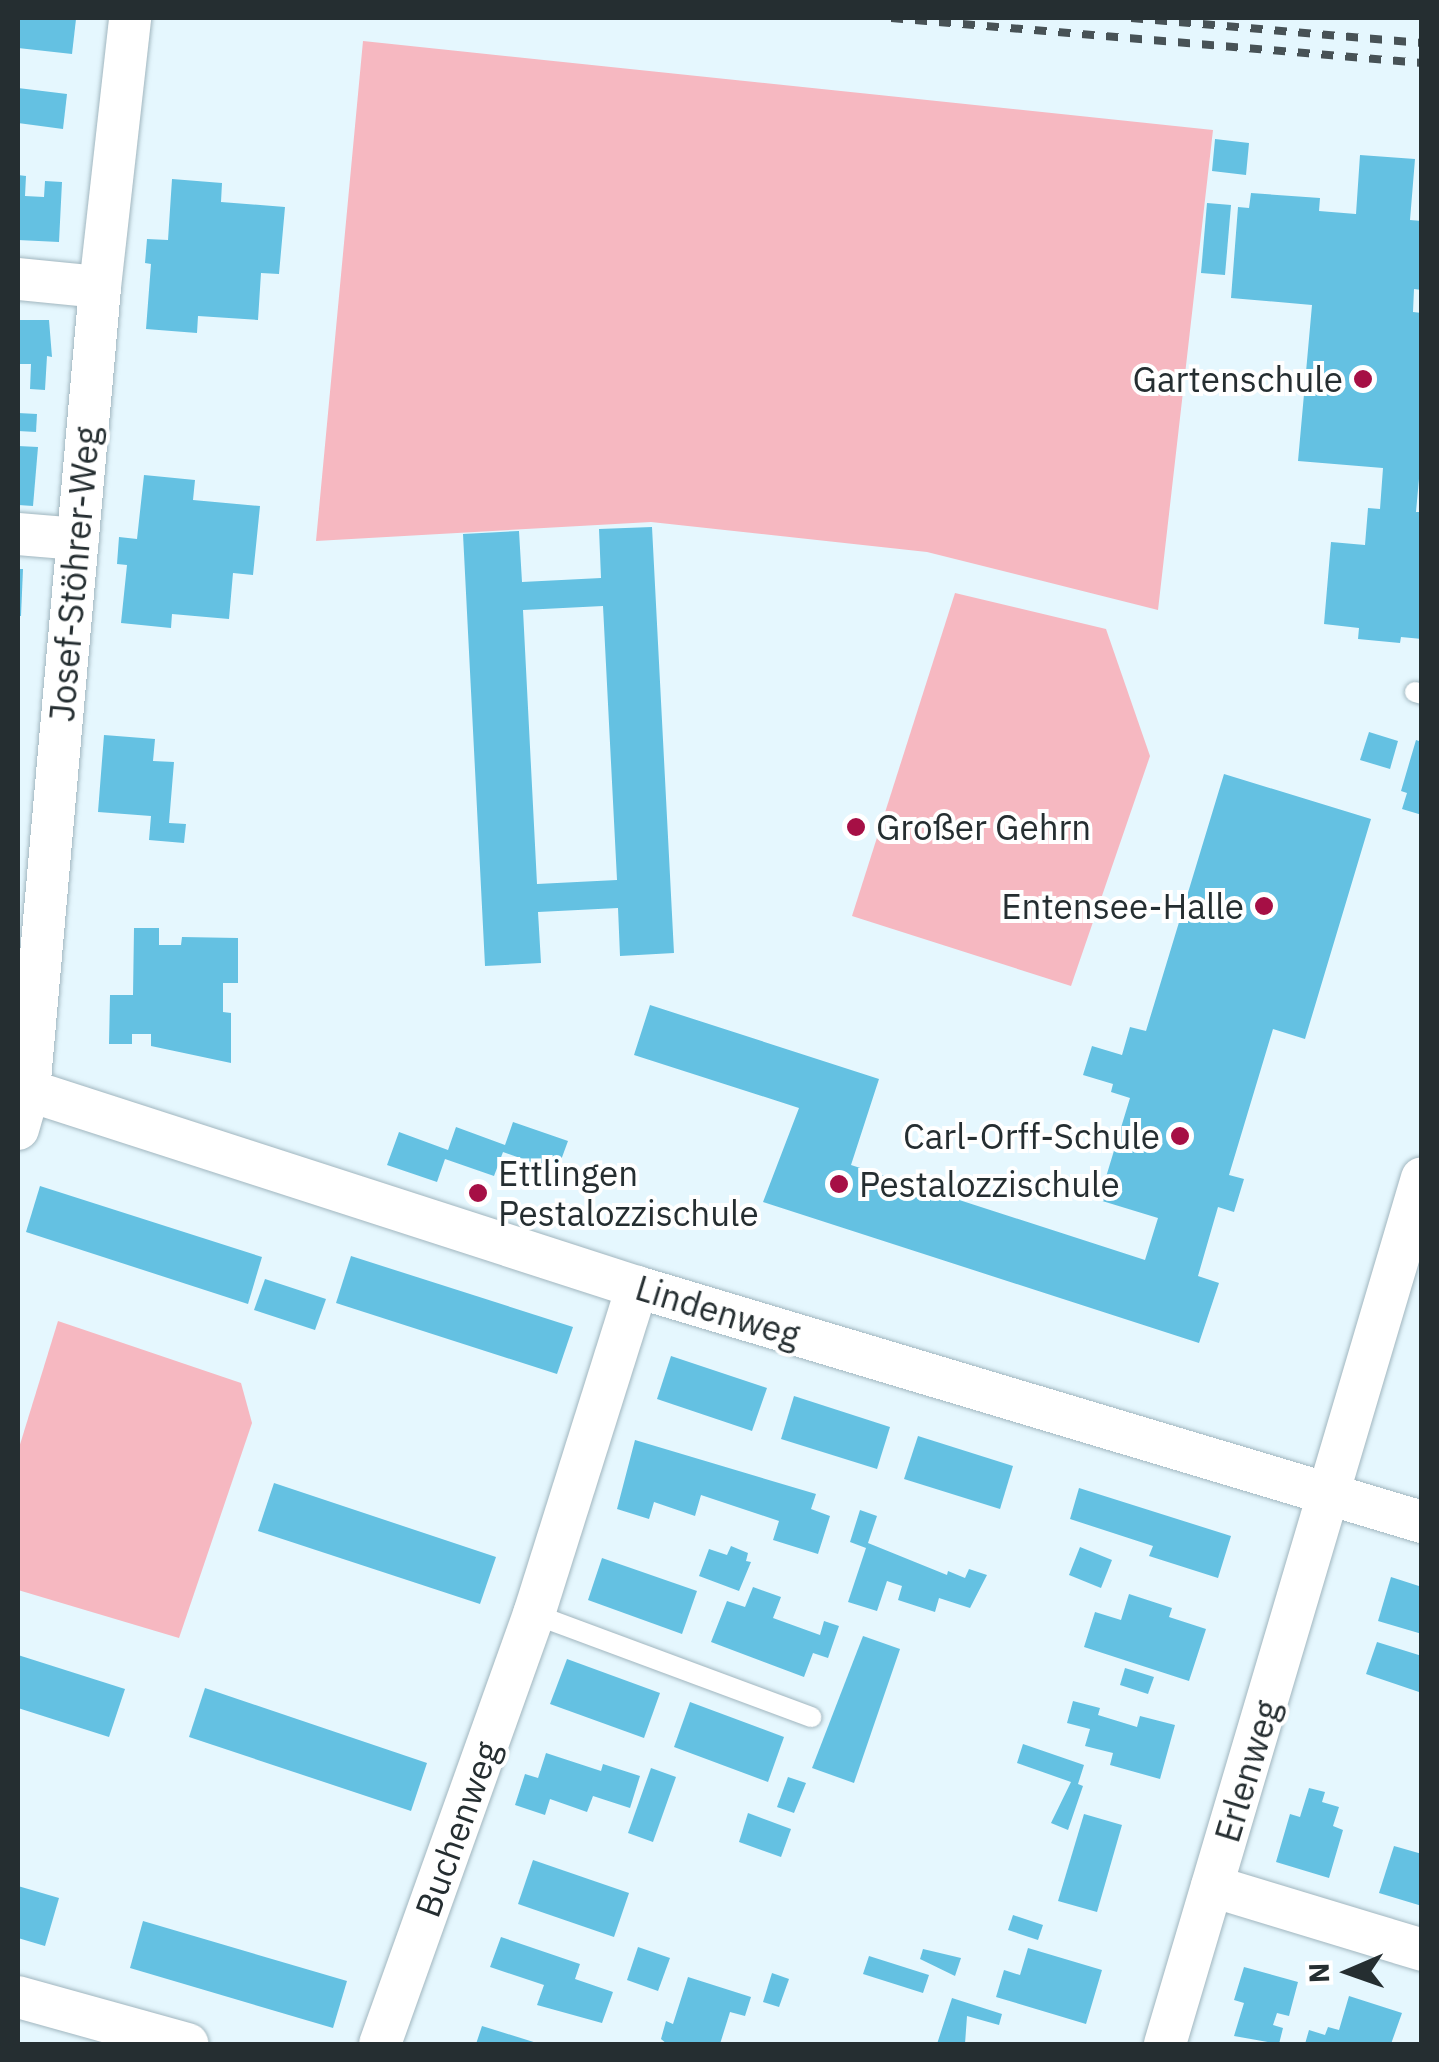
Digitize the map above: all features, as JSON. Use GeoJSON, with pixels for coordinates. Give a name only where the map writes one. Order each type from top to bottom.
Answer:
{"type":"FeatureCollection","features":[{"type":"Feature","properties":{"kind":"street","name":"Josef-Stöhrer-Weg"},"geometry":{"type":"LineString","coordinates":[[21,1102],[130,18]]}},
{"type":"Feature","properties":{"kind":"street"},"geometry":{"type":"LineString","coordinates":[[18,279],[100,287]]}},
{"type":"Feature","properties":{"kind":"street"},"geometry":{"type":"LineString","coordinates":[[18,534],[78,539]]}},
{"type":"Feature","properties":{"kind":"street","name":"Lindenweg"},"geometry":{"type":"LineString","coordinates":[[21,1102],[1330,1498],[1422,1522]]}},
{"type":"Feature","properties":{"kind":"street","name":"Erlenweg"},"geometry":{"type":"LineString","coordinates":[[1165,2044],[1330,1498],[1412,1244],[1422,1178]]}},
{"type":"Feature","properties":{"kind":"street","name":"Buchenweg"},"geometry":{"type":"LineString","coordinates":[[380,2044],[534,1614],[637,1287]]}},
{"type":"Feature","properties":{"kind":"street"},"geometry":{"type":"LineString","coordinates":[[1212,1886],[1422,1950]]}},
{"type":"Feature","properties":{"kind":"street"},"geometry":{"type":"LineString","coordinates":[[18,1997],[188,2044]]}},
{"type":"Feature","properties":{"kind":"lane"},"geometry":{"type":"LineString","coordinates":[[534,1614],[811,1716]]}},
{"type":"Feature","properties":{"kind":"shaded area"},"geometry":{"type":"Polygon","coordinates":[[[363,41],[1213,130],[1158,610],[927,552],[651,522],[316,541],[363,41]]]}},
{"type":"Feature","properties":{"kind":"shaded area"},"geometry":{"type":"Polygon","coordinates":[[[955,593],[1106,629],[1150,756],[1071,986],[852,916],[955,593]]]}},
{"type":"Feature","properties":{"kind":"shaded area"},"geometry":{"type":"Polygon","coordinates":[[[58,1321],[241,1383],[252,1423],[179,1638],[18,1590],[18,1451],[58,1321]]]}},
{"type":"Feature","properties":{"kind":"building"},"geometry":{"type":"Polygon","coordinates":[[[18,18],[76,19],[72,54],[18,48],[18,18]]]}},
{"type":"Feature","properties":{"kind":"building"},"geometry":{"type":"Polygon","coordinates":[[[18,88],[67,94],[63,129],[18,123],[18,88]]]}},
{"type":"Feature","properties":{"kind":"building"},"geometry":{"type":"Polygon","coordinates":[[[1215,139],[1249,143],[1246,175],[1212,171],[1215,139]]]}},
{"type":"Feature","properties":{"kind":"building","name":"Gartenschule"},"geometry":{"type":"Polygon","coordinates":[[[1360,155],[1415,159],[1410,220],[1422,221],[1422,290],[1414,289],[1413,312],[1422,313],[1422,446],[1416,512],[1422,512],[1422,639],[1401,637],[1400,643],[1358,639],[1359,628],[1324,624],[1331,542],[1365,545],[1368,508],[1380,509],[1383,468],[1298,461],[1312,305],[1231,298],[1238,207],[1249,208],[1251,193],[1320,198],[1319,211],[1356,214],[1360,155]]]}},
{"type":"Feature","properties":{"kind":"building"},"geometry":{"type":"Polygon","coordinates":[[[18,175],[26,176],[25,196],[44,197],[45,181],[62,182],[59,242],[18,240],[18,175]]]}},
{"type":"Feature","properties":{"kind":"building"},"geometry":{"type":"Polygon","coordinates":[[[172,179],[222,183],[221,202],[285,207],[279,274],[261,273],[258,320],[198,316],[197,333],[146,329],[151,264],[145,263],[147,239],[168,240],[172,179]]]}},
{"type":"Feature","properties":{"kind":"building"},"geometry":{"type":"Polygon","coordinates":[[[1207,203],[1231,205],[1225,275],[1201,273],[1207,203]]]}},
{"type":"Feature","properties":{"kind":"building"},"geometry":{"type":"Polygon","coordinates":[[[18,320],[49,320],[52,357],[47,356],[45,390],[30,389],[31,364],[18,364],[18,320]]]}},
{"type":"Feature","properties":{"kind":"building"},"geometry":{"type":"Polygon","coordinates":[[[18,413],[37,414],[36,432],[18,431],[18,413]]]}},
{"type":"Feature","properties":{"kind":"building"},"geometry":{"type":"Polygon","coordinates":[[[18,446],[38,447],[33,506],[18,505],[18,446]]]}},
{"type":"Feature","properties":{"kind":"building"},"geometry":{"type":"Polygon","coordinates":[[[144,475],[195,480],[193,500],[260,506],[253,575],[233,573],[229,619],[172,614],[171,628],[121,623],[127,565],[117,564],[119,537],[137,539],[144,475]]]}},
{"type":"Feature","properties":{"kind":"building"},"geometry":{"type":"Polygon","coordinates":[[[652,527],[674,953],[620,956],[618,908],[538,912],[541,963],[485,966],[463,534],[519,531],[522,582],[601,578],[599,529],[652,527]],[[603,606],[523,610],[537,884],[617,880],[603,606]]]}},
{"type":"Feature","properties":{"kind":"building"},"geometry":{"type":"Polygon","coordinates":[[[18,569],[23,569],[21,616],[18,616],[18,569]]]}},
{"type":"Feature","properties":{"kind":"building"},"geometry":{"type":"Polygon","coordinates":[[[1369,732],[1398,741],[1390,769],[1360,760],[1369,732]]]}},
{"type":"Feature","properties":{"kind":"building"},"geometry":{"type":"Polygon","coordinates":[[[104,735],[155,739],[153,761],[174,762],[169,823],[186,824],[184,843],[149,840],[151,816],[98,812],[104,735]]]}},
{"type":"Feature","properties":{"kind":"building"},"geometry":{"type":"Polygon","coordinates":[[[1416,740],[1422,742],[1422,815],[1402,809],[1407,793],[1401,791],[1416,740]]]}},
{"type":"Feature","properties":{"kind":"building"},"geometry":{"type":"Polygon","coordinates":[[[1224,774],[1371,819],[1305,1039],[1273,1029],[1229,1175],[1244,1179],[1234,1212],[1218,1207],[1198,1276],[1219,1283],[1199,1343],[763,1202],[799,1108],[634,1055],[650,1005],[879,1079],[851,1165],[1145,1260],[1158,1218],[1099,1200],[1130,1098],[1111,1092],[1113,1084],[1083,1075],[1092,1046],[1122,1055],[1130,1027],[1146,1031],[1224,774]]]}},
{"type":"Feature","properties":{"kind":"building"},"geometry":{"type":"Polygon","coordinates":[[[134,928],[159,928],[159,945],[181,945],[182,937],[238,938],[238,983],[223,983],[223,1012],[231,1013],[231,1063],[151,1046],[151,1034],[132,1034],[132,1044],[109,1044],[110,995],[133,995],[134,928]]]}},
{"type":"Feature","properties":{"kind":"building"},"geometry":{"type":"Polygon","coordinates":[[[513,1122],[568,1141],[557,1171],[503,1152],[494,1176],[445,1159],[437,1182],[387,1165],[399,1132],[448,1150],[456,1127],[505,1145],[513,1122]]]}},
{"type":"Feature","properties":{"kind":"building"},"geometry":{"type":"Polygon","coordinates":[[[40,1186],[262,1257],[248,1304],[26,1232],[40,1186]]]}},
{"type":"Feature","properties":{"kind":"building"},"geometry":{"type":"Polygon","coordinates":[[[351,1256],[573,1327],[557,1374],[336,1303],[351,1256]]]}},
{"type":"Feature","properties":{"kind":"building"},"geometry":{"type":"Polygon","coordinates":[[[265,1279],[326,1299],[315,1330],[254,1310],[265,1279]]]}},
{"type":"Feature","properties":{"kind":"building"},"geometry":{"type":"Polygon","coordinates":[[[671,1356],[767,1388],[752,1431],[657,1399],[671,1356]]]}},
{"type":"Feature","properties":{"kind":"building"},"geometry":{"type":"Polygon","coordinates":[[[794,1396],[890,1427],[877,1469],[781,1439],[794,1396]]]}},
{"type":"Feature","properties":{"kind":"building"},"geometry":{"type":"Polygon","coordinates":[[[918,1436],[1013,1466],[1000,1509],[904,1479],[918,1436]]]}},
{"type":"Feature","properties":{"kind":"building"},"geometry":{"type":"Polygon","coordinates":[[[635,1440],[816,1494],[811,1509],[830,1516],[818,1554],[773,1540],[779,1521],[701,1495],[695,1516],[654,1502],[649,1519],[617,1509],[635,1440]]]}},
{"type":"Feature","properties":{"kind":"building"},"geometry":{"type":"Polygon","coordinates":[[[274,1483],[496,1557],[480,1604],[258,1531],[274,1483]]]}},
{"type":"Feature","properties":{"kind":"building"},"geometry":{"type":"Polygon","coordinates":[[[1079,1488],[1231,1536],[1218,1578],[1149,1556],[1153,1546],[1070,1519],[1079,1488]]]}},
{"type":"Feature","properties":{"kind":"building"},"geometry":{"type":"Polygon","coordinates":[[[860,1510],[877,1516],[868,1543],[947,1575],[948,1571],[965,1578],[969,1569],[987,1575],[970,1608],[939,1598],[935,1612],[898,1600],[902,1586],[887,1581],[877,1611],[848,1602],[866,1548],[850,1542],[860,1510]]]}},
{"type":"Feature","properties":{"kind":"building"},"geometry":{"type":"Polygon","coordinates":[[[731,1546],[748,1553],[746,1561],[751,1562],[739,1591],[699,1576],[709,1549],[727,1555],[731,1546]]]}},
{"type":"Feature","properties":{"kind":"building"},"geometry":{"type":"Polygon","coordinates":[[[1080,1547],[1112,1560],[1101,1588],[1069,1575],[1080,1547]]]}},
{"type":"Feature","properties":{"kind":"building"},"geometry":{"type":"Polygon","coordinates":[[[602,1558],[697,1591],[682,1634],[588,1600],[602,1558]]]}},
{"type":"Feature","properties":{"kind":"building"},"geometry":{"type":"Polygon","coordinates":[[[1391,1577],[1422,1587],[1422,1634],[1378,1621],[1391,1577]]]}},
{"type":"Feature","properties":{"kind":"building"},"geometry":{"type":"Polygon","coordinates":[[[753,1587],[781,1597],[773,1618],[820,1635],[824,1621],[839,1626],[828,1658],[813,1653],[804,1677],[711,1642],[727,1601],[745,1607],[753,1587]]]}},
{"type":"Feature","properties":{"kind":"building"},"geometry":{"type":"Polygon","coordinates":[[[1129,1594],[1172,1608],[1169,1617],[1206,1629],[1189,1681],[1084,1647],[1095,1612],[1121,1620],[1129,1594]]]}},
{"type":"Feature","properties":{"kind":"building"},"geometry":{"type":"Polygon","coordinates":[[[863,1636],[900,1649],[854,1783],[812,1768],[863,1636]]]}},
{"type":"Feature","properties":{"kind":"building"},"geometry":{"type":"Polygon","coordinates":[[[1377,1642],[1422,1656],[1422,1693],[1366,1674],[1377,1642]]]}},
{"type":"Feature","properties":{"kind":"building"},"geometry":{"type":"Polygon","coordinates":[[[18,1655],[125,1689],[109,1737],[18,1708],[18,1655]]]}},
{"type":"Feature","properties":{"kind":"building"},"geometry":{"type":"Polygon","coordinates":[[[567,1659],[660,1693],[644,1738],[550,1704],[567,1659]]]}},
{"type":"Feature","properties":{"kind":"building"},"geometry":{"type":"Polygon","coordinates":[[[1125,1668],[1154,1677],[1148,1694],[1120,1685],[1125,1668]]]}},
{"type":"Feature","properties":{"kind":"building"},"geometry":{"type":"Polygon","coordinates":[[[205,1688],[427,1763],[411,1811],[189,1737],[205,1688]]]}},
{"type":"Feature","properties":{"kind":"building"},"geometry":{"type":"Polygon","coordinates":[[[1073,1701],[1100,1708],[1098,1715],[1137,1727],[1140,1716],[1175,1725],[1160,1779],[1110,1765],[1113,1753],[1085,1746],[1090,1729],[1067,1723],[1073,1701]]]}},
{"type":"Feature","properties":{"kind":"building"},"geometry":{"type":"Polygon","coordinates":[[[690,1702],[784,1737],[768,1782],[674,1747],[690,1702]]]}},
{"type":"Feature","properties":{"kind":"building"},"geometry":{"type":"Polygon","coordinates":[[[1023,1744],[1084,1765],[1078,1784],[1083,1786],[1068,1830],[1051,1823],[1071,1782],[1017,1763],[1023,1744]]]}},
{"type":"Feature","properties":{"kind":"building"},"geometry":{"type":"Polygon","coordinates":[[[546,1753],[601,1771],[603,1764],[640,1776],[630,1808],[593,1796],[587,1812],[550,1799],[545,1815],[515,1805],[525,1774],[538,1778],[546,1753]]]}},
{"type":"Feature","properties":{"kind":"building"},"geometry":{"type":"Polygon","coordinates":[[[651,1768],[676,1777],[653,1842],[628,1833],[651,1768]]]}},
{"type":"Feature","properties":{"kind":"building"},"geometry":{"type":"Polygon","coordinates":[[[788,1777],[806,1783],[794,1813],[777,1807],[788,1777]]]}},
{"type":"Feature","properties":{"kind":"building"},"geometry":{"type":"Polygon","coordinates":[[[1309,1788],[1325,1792],[1322,1802],[1339,1807],[1333,1826],[1343,1830],[1329,1878],[1276,1862],[1290,1814],[1300,1817],[1309,1788]]]}},
{"type":"Feature","properties":{"kind":"building"},"geometry":{"type":"Polygon","coordinates":[[[748,1813],[791,1829],[781,1857],[739,1842],[748,1813]]]}},
{"type":"Feature","properties":{"kind":"building"},"geometry":{"type":"Polygon","coordinates":[[[1084,1814],[1122,1825],[1097,1912],[1058,1901],[1084,1814]]]}},
{"type":"Feature","properties":{"kind":"building"},"geometry":{"type":"Polygon","coordinates":[[[1394,1846],[1422,1854],[1422,1906],[1379,1893],[1394,1846]]]}},
{"type":"Feature","properties":{"kind":"building"},"geometry":{"type":"Polygon","coordinates":[[[533,1860],[629,1893],[614,1937],[518,1904],[533,1860]]]}},
{"type":"Feature","properties":{"kind":"building"},"geometry":{"type":"Polygon","coordinates":[[[18,1886],[59,1898],[45,1946],[18,1938],[18,1886]]]}},
{"type":"Feature","properties":{"kind":"building"},"geometry":{"type":"Polygon","coordinates":[[[1013,1915],[1043,1925],[1038,1940],[1008,1930],[1013,1915]]]}},
{"type":"Feature","properties":{"kind":"building"},"geometry":{"type":"Polygon","coordinates":[[[143,1921],[347,1981],[333,2028],[130,1968],[143,1921]]]}},
{"type":"Feature","properties":{"kind":"building"},"geometry":{"type":"Polygon","coordinates":[[[501,1937],[580,1964],[575,1979],[613,1992],[602,2023],[537,2005],[544,1985],[490,1967],[501,1937]]]}},
{"type":"Feature","properties":{"kind":"building"},"geometry":{"type":"Polygon","coordinates":[[[638,1947],[670,1958],[658,1991],[627,1980],[638,1947]]]}},
{"type":"Feature","properties":{"kind":"building"},"geometry":{"type":"Polygon","coordinates":[[[1028,1948],[1102,1970],[1086,2024],[996,1997],[1004,1970],[1020,1975],[1028,1948]]]}},
{"type":"Feature","properties":{"kind":"building"},"geometry":{"type":"Polygon","coordinates":[[[923,1949],[961,1958],[955,1976],[920,1959],[923,1949]]]}},
{"type":"Feature","properties":{"kind":"building"},"geometry":{"type":"Polygon","coordinates":[[[869,1956],[929,1975],[923,1993],[863,1974],[869,1956]]]}},
{"type":"Feature","properties":{"kind":"building"},"geometry":{"type":"Polygon","coordinates":[[[1244,1967],[1298,1982],[1289,2016],[1277,2013],[1273,2025],[1283,2028],[1279,2044],[1234,2036],[1244,2003],[1234,2000],[1244,1967]]]}},
{"type":"Feature","properties":{"kind":"building"},"geometry":{"type":"Polygon","coordinates":[[[772,1973],[789,1979],[779,2007],[763,2002],[772,1973]]]}},
{"type":"Feature","properties":{"kind":"building"},"geometry":{"type":"Polygon","coordinates":[[[688,1977],[751,1997],[745,2016],[730,2012],[720,2044],[667,2044],[661,2039],[666,2021],[673,2024],[688,1977]]]}},
{"type":"Feature","properties":{"kind":"building"},"geometry":{"type":"Polygon","coordinates":[[[1349,1996],[1402,2013],[1391,2044],[1305,2044],[1309,2030],[1325,2035],[1328,2027],[1339,2030],[1349,1996]]]}},
{"type":"Feature","properties":{"kind":"building"},"geometry":{"type":"Polygon","coordinates":[[[952,1998],[1002,2014],[999,2025],[967,2016],[965,2044],[937,2044],[952,1998]]]}},
{"type":"Feature","properties":{"kind":"building"},"geometry":{"type":"Polygon","coordinates":[[[482,2026],[540,2044],[476,2044],[482,2026]]]}},
{"type":"Feature","properties":{"kind":"railway"},"geometry":{"type":"LineString","coordinates":[[891,18],[1422,63]]}},
{"type":"Feature","properties":{"kind":"railway"},"geometry":{"type":"LineString","coordinates":[[1131,18],[1422,43]]}},
{"type":"Feature","properties":{"kind":"place","name":"Gartenschule"},"geometry":{"type":"Point","coordinates":[1363,379]}},
{"type":"Feature","properties":{"kind":"place","name":"Großer Gehrn"},"geometry":{"type":"Point","coordinates":[856,827]}},
{"type":"Feature","properties":{"kind":"place","name":"Entensee-Halle"},"geometry":{"type":"Point","coordinates":[1264,906]}},
{"type":"Feature","properties":{"kind":"place","name":"Carl-Orff-Schule"},"geometry":{"type":"Point","coordinates":[1180,1136]}},
{"type":"Feature","properties":{"kind":"place","name":"Pestalozzischule"},"geometry":{"type":"Point","coordinates":[839,1184]}},
{"type":"Feature","properties":{"kind":"place","name":"Ettlingen Pestalozzischule"},"geometry":{"type":"Point","coordinates":[478,1193]}}]}
